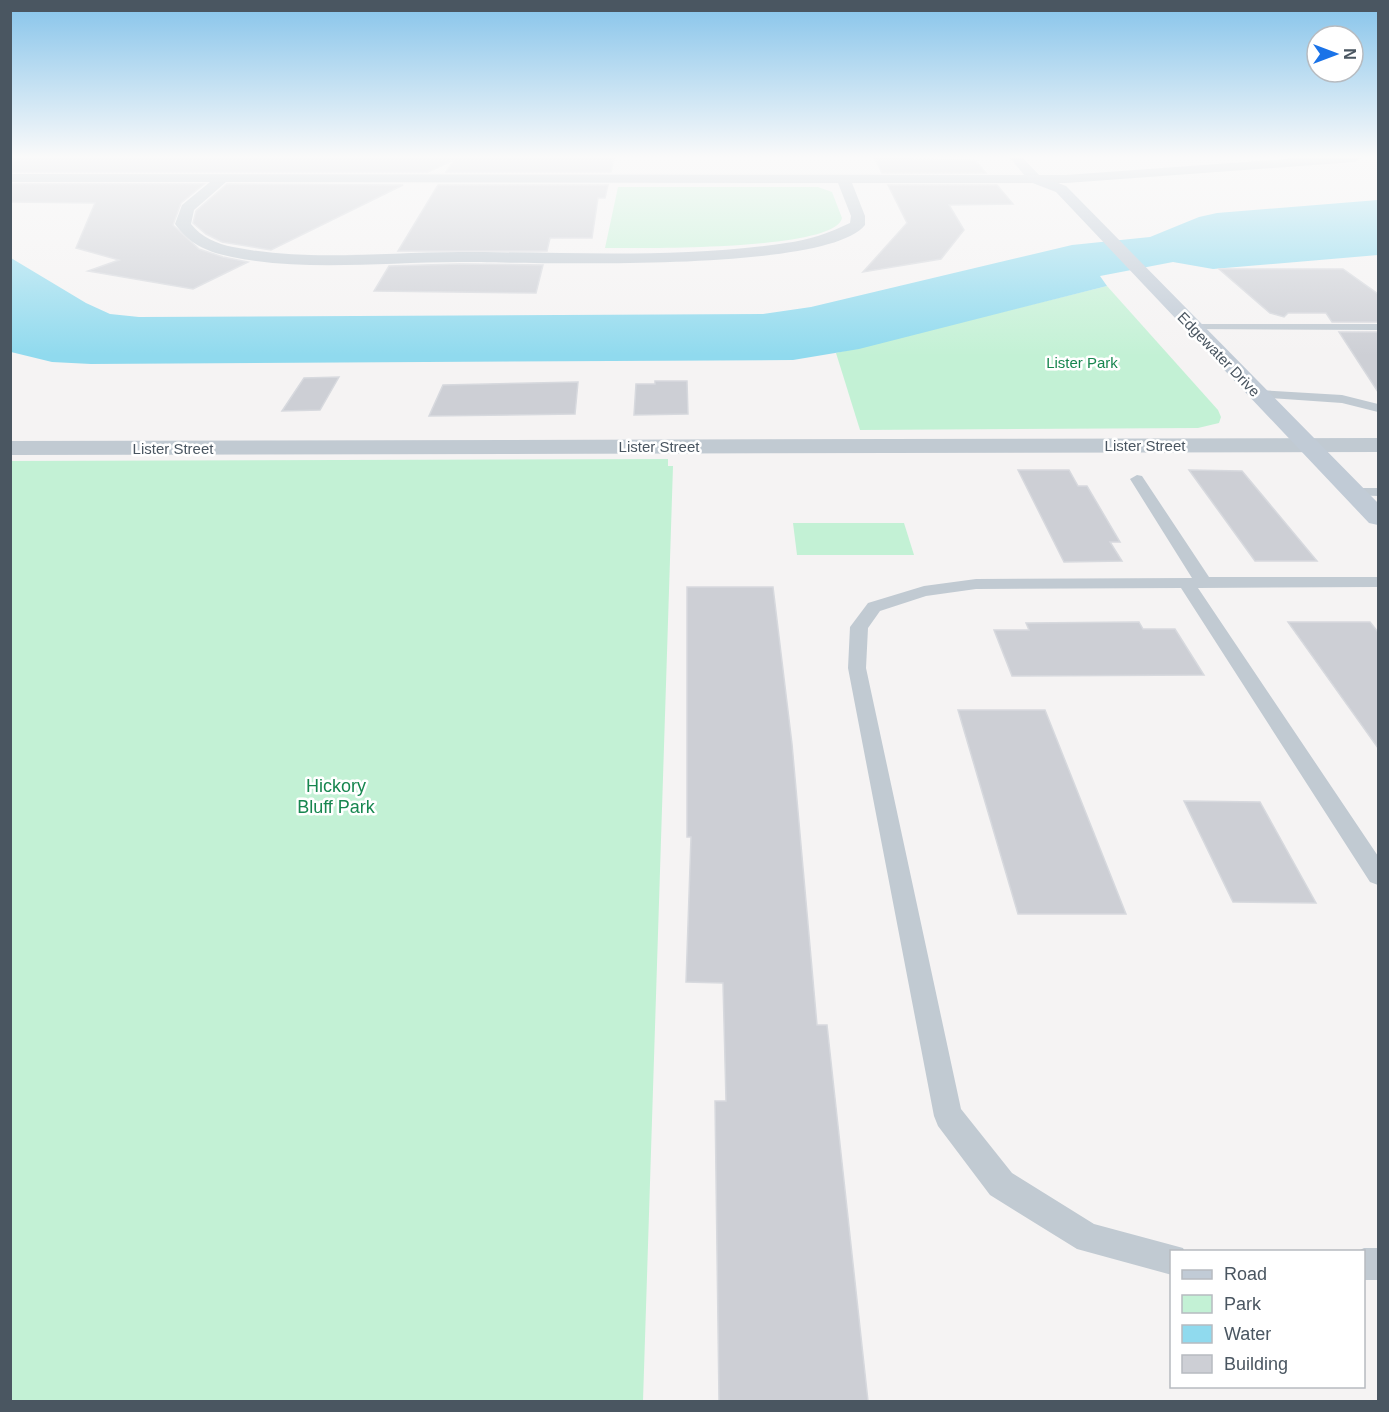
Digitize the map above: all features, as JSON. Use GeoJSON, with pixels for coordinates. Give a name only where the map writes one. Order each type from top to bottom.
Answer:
{"type":"FeatureCollection","features":[{"type":"Feature","properties":{"kind":"street"},"geometry":{"type":"LineString","coordinates":[[183,224],[188,232],[211,246],[229,251],[305,258],[701,256],[812,244],[837,238],[858,224]]}},
{"type":"Feature","properties":{"kind":"street","name":"Edgewater Drive"},"geometry":{"type":"LineString","coordinates":[[1097,224],[1378,517]]}},
{"type":"Feature","properties":{"kind":"street","name":"Lister Street"},"geometry":{"type":"LineString","coordinates":[[10,448],[1378,445]]}},
{"type":"Feature","properties":{"kind":"lane"},"geometry":{"type":"LineString","coordinates":[[1194,327],[1378,327]]}},
{"type":"Feature","properties":{"kind":"lane"},"geometry":{"type":"LineString","coordinates":[[1258,394],[1341,399],[1378,408]]}},
{"type":"Feature","properties":{"kind":"lane"},"geometry":{"type":"LineString","coordinates":[[1137,479],[1196,584],[1378,875]]}},
{"type":"Feature","properties":{"kind":"lane"},"geometry":{"type":"LineString","coordinates":[[1354,492],[1378,492]]}},
{"type":"Feature","properties":{"kind":"lane"},"geometry":{"type":"LineString","coordinates":[[1170,1258],[1088,1238],[1000,1184],[948,1116],[857,668],[859,627],[874,607],[924,591],[975,584],[1378,582]]}},
{"type":"Feature","properties":{"kind":"green space"},"geometry":{"type":"Polygon","coordinates":[[[610,224],[836,224],[831,229],[807,237],[773,242],[693,247],[605,248],[610,224]]]}},
{"type":"Feature","properties":{"kind":"green space","name":"Lister Park"},"geometry":{"type":"Polygon","coordinates":[[[1107,286],[1218,410],[1221,417],[1219,423],[1198,428],[860,430],[836,353],[1107,286]]]}},
{"type":"Feature","properties":{"kind":"green space","name":"Hickory Bluff Park"},"geometry":{"type":"Polygon","coordinates":[[[668,459],[668,466],[673,466],[643,1401],[11,1401],[11,461],[668,459]]]}},
{"type":"Feature","properties":{"kind":"green space"},"geometry":{"type":"Polygon","coordinates":[[[793,523],[904,523],[914,555],[797,555],[793,523]]]}},
{"type":"Feature","properties":{"kind":"water"},"geometry":{"type":"Polygon","coordinates":[[[1182,224],[1378,224],[1378,255],[1213,269],[1173,262],[1100,276],[1107,286],[859,349],[793,360],[91,364],[52,362],[11,352],[11,258],[86,303],[110,314],[139,317],[763,314],[811,307],[1072,245],[1150,237],[1182,224]]]}},
{"type":"Feature","properties":{"kind":"building"},"geometry":{"type":"Polygon","coordinates":[[[86,224],[173,224],[199,249],[248,262],[193,289],[88,271],[119,260],[76,248],[86,224]]]}},
{"type":"Feature","properties":{"kind":"building"},"geometry":{"type":"Polygon","coordinates":[[[194,224],[324,224],[271,250],[222,242],[206,234],[194,224]]]}},
{"type":"Feature","properties":{"kind":"building"},"geometry":{"type":"Polygon","coordinates":[[[414,224],[594,224],[592,238],[550,238],[547,251],[398,251],[414,224]]]}},
{"type":"Feature","properties":{"kind":"building"},"geometry":{"type":"Polygon","coordinates":[[[906,224],[960,224],[964,230],[941,259],[863,272],[906,224]]]}},
{"type":"Feature","properties":{"kind":"building"},"geometry":{"type":"Polygon","coordinates":[[[543,265],[536,293],[374,291],[389,266],[543,265]]]}},
{"type":"Feature","properties":{"kind":"building"},"geometry":{"type":"Polygon","coordinates":[[[1219,269],[1343,269],[1378,294],[1378,322],[1332,322],[1326,313],[1288,313],[1284,317],[1270,313],[1219,269]]]}},
{"type":"Feature","properties":{"kind":"building"},"geometry":{"type":"Polygon","coordinates":[[[1339,332],[1378,332],[1378,392],[1339,332]]]}},
{"type":"Feature","properties":{"kind":"building"},"geometry":{"type":"Polygon","coordinates":[[[339,377],[320,410],[282,411],[304,378],[339,377]]]}},
{"type":"Feature","properties":{"kind":"building"},"geometry":{"type":"Polygon","coordinates":[[[655,381],[687,381],[688,414],[634,415],[636,384],[655,384],[655,381]]]}},
{"type":"Feature","properties":{"kind":"building"},"geometry":{"type":"Polygon","coordinates":[[[578,382],[575,414],[429,416],[443,385],[578,382]]]}},
{"type":"Feature","properties":{"kind":"building"},"geometry":{"type":"Polygon","coordinates":[[[1018,470],[1069,470],[1078,486],[1087,486],[1120,542],[1110,542],[1122,561],[1064,562],[1018,470]]]}},
{"type":"Feature","properties":{"kind":"building"},"geometry":{"type":"Polygon","coordinates":[[[1189,470],[1242,471],[1317,561],[1255,561],[1189,470]]]}},
{"type":"Feature","properties":{"kind":"building"},"geometry":{"type":"Polygon","coordinates":[[[687,587],[773,587],[792,744],[817,1025],[827,1025],[868,1401],[719,1401],[715,1101],[726,1101],[723,983],[686,982],[691,837],[687,837],[687,587]]]}},
{"type":"Feature","properties":{"kind":"building"},"geometry":{"type":"Polygon","coordinates":[[[1139,622],[1143,629],[1175,629],[1204,675],[1012,676],[994,630],[1029,630],[1026,623],[1139,622]]]}},
{"type":"Feature","properties":{"kind":"building"},"geometry":{"type":"Polygon","coordinates":[[[1288,622],[1370,622],[1378,632],[1378,748],[1288,622]]]}},
{"type":"Feature","properties":{"kind":"building"},"geometry":{"type":"Polygon","coordinates":[[[958,710],[1045,710],[1126,914],[1018,914],[958,710]]]}},
{"type":"Feature","properties":{"kind":"building"},"geometry":{"type":"Polygon","coordinates":[[[1184,801],[1260,802],[1316,903],[1233,902],[1184,801]]]}}]}
